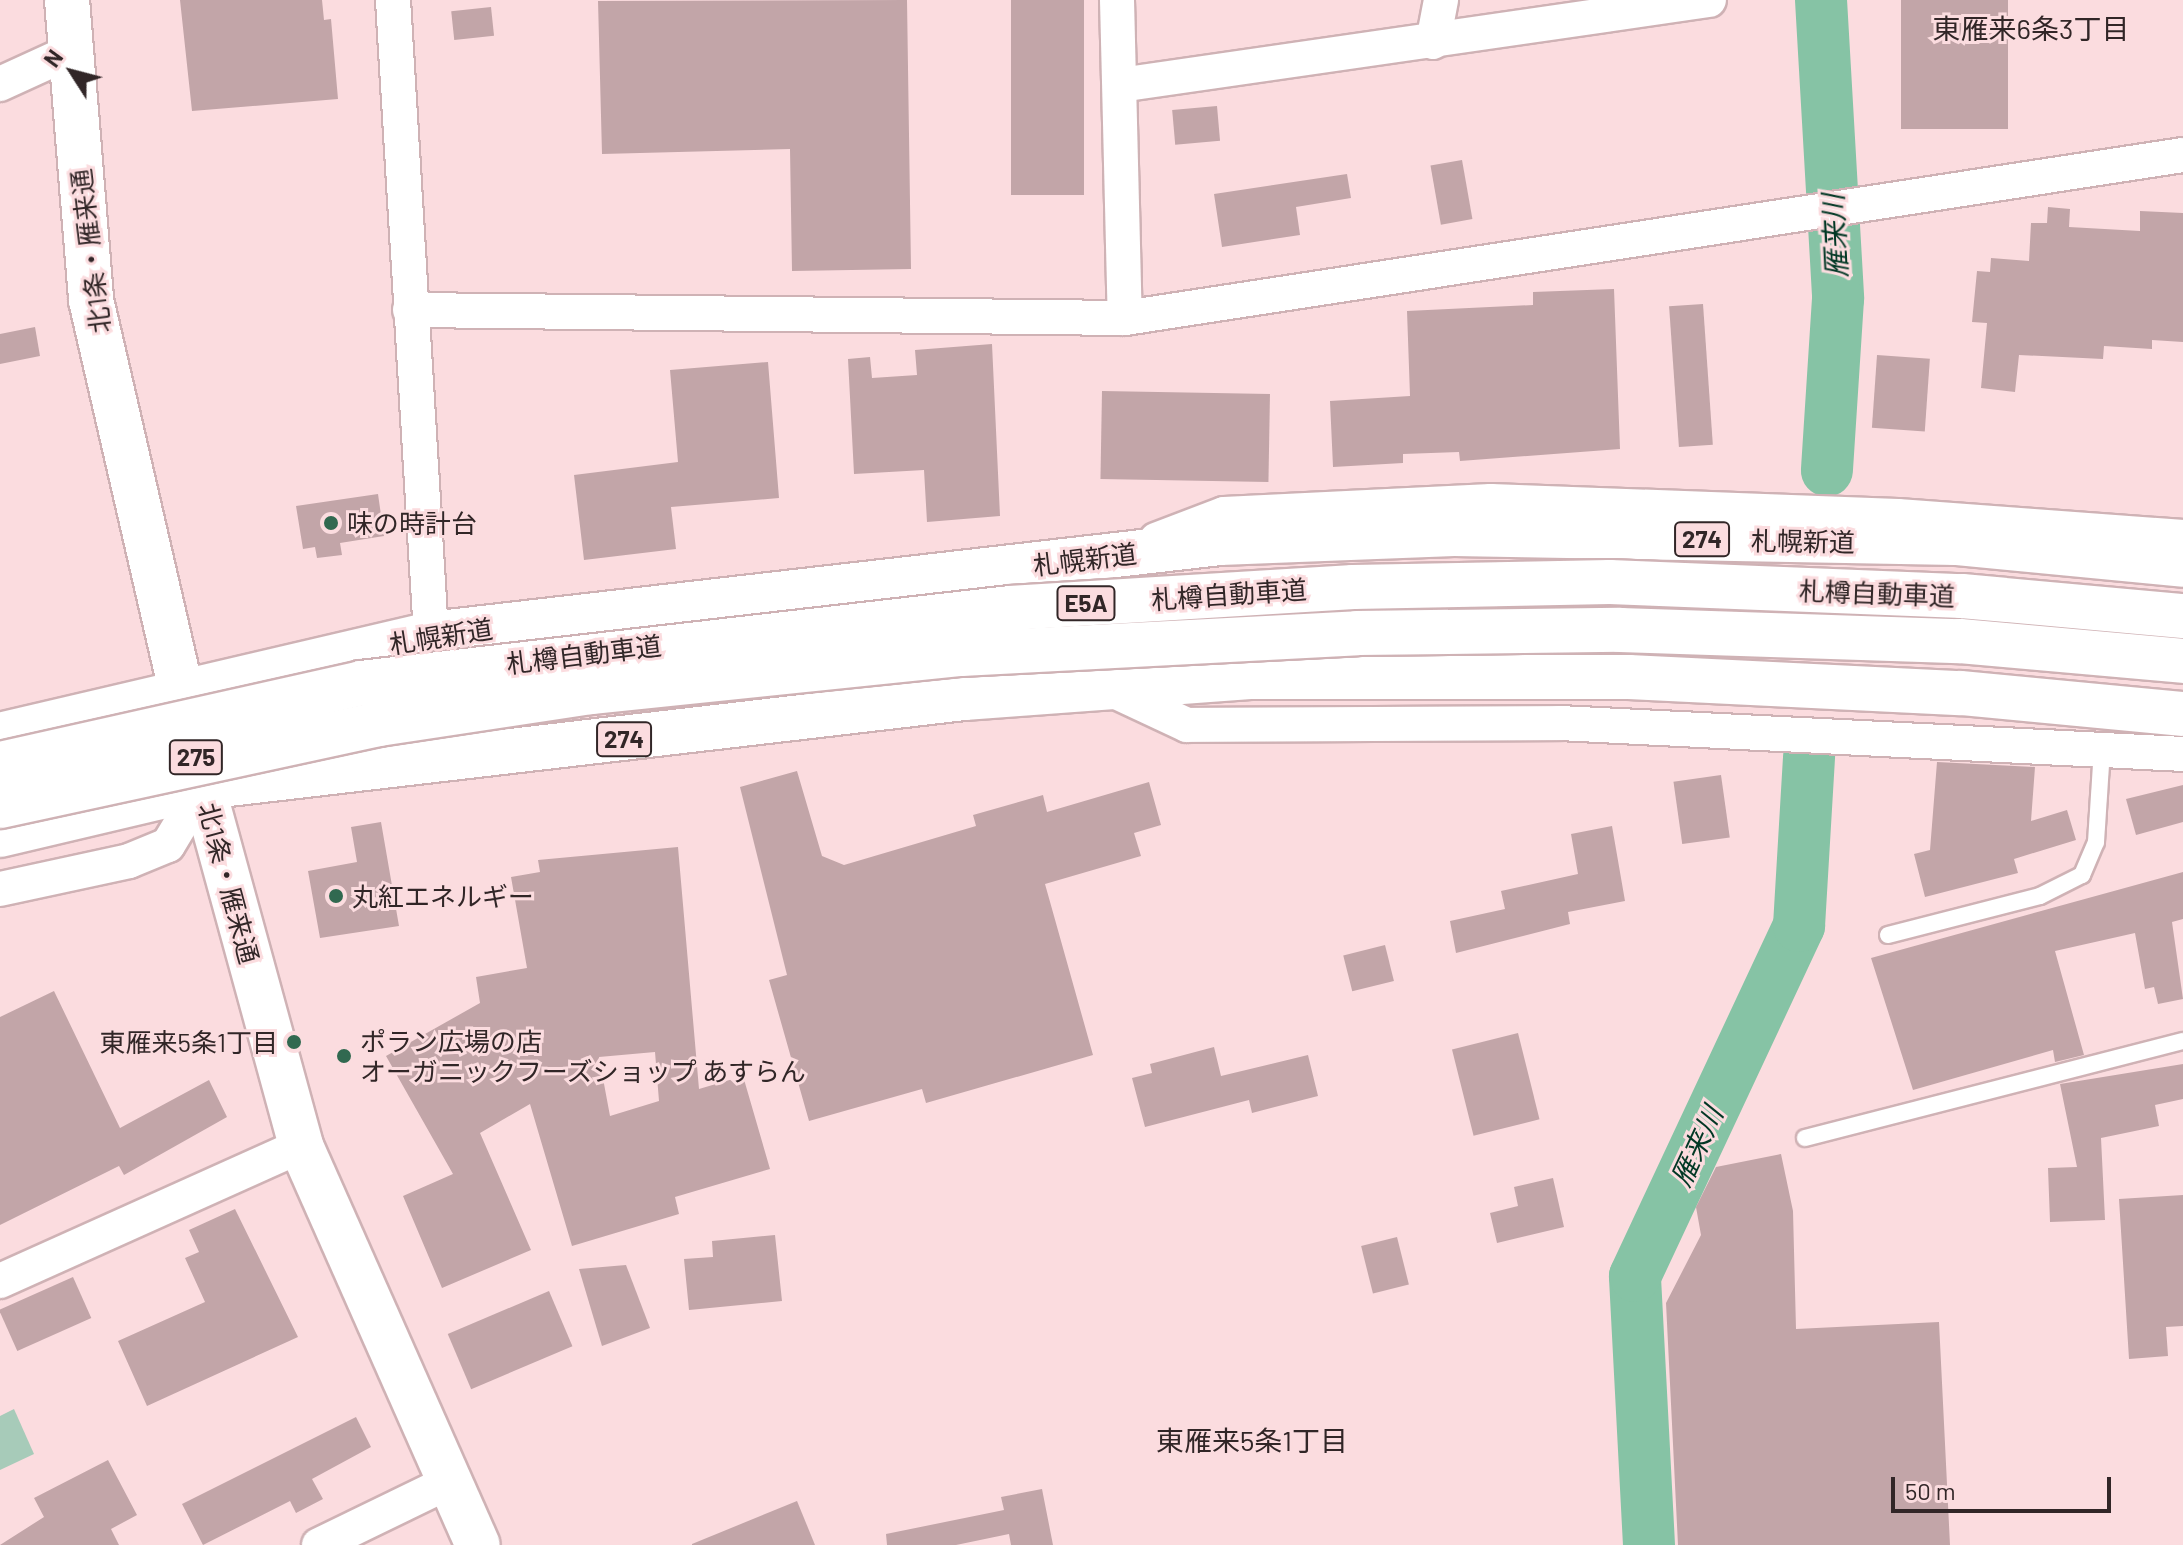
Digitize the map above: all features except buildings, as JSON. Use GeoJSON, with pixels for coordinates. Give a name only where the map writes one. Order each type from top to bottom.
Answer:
{"type":"FeatureCollection","features":[{"type":"Feature","properties":{"kind":"highway","name":"北1条・雁来通"},"geometry":{"type":"LineString","coordinates":[[67,0],[91,300],[203,787],[301,1146],[478,1545]]}},
{"type":"Feature","properties":{"kind":"highway","name":"札幌新道"},"geometry":{"type":"LineString","coordinates":[[0,735],[178,689],[431,634],[1220,543],[1454,534],[1956,543],[2183,565]]}},
{"type":"Feature","properties":{"kind":"highway","name":"札樽自動車道"},"geometry":{"type":"LineString","coordinates":[[0,764],[361,683],[1010,608],[1353,587],[1610,582],[1962,596],[2183,616]]}},
{"type":"Feature","properties":{"kind":"highway","name":"札樽自動車道"},"geometry":{"type":"LineString","coordinates":[[0,806],[379,724],[591,692],[961,654],[1357,633],[1620,630],[1960,641],[2183,661]]}},
{"type":"Feature","properties":{"kind":"highway","name":"274"},"geometry":{"type":"LineString","coordinates":[[0,835],[203,787],[1108,688],[1253,677],[1645,678],[1961,693],[2183,714]]}},
{"type":"Feature","properties":{"kind":"street"},"geometry":{"type":"LineString","coordinates":[[393,0],[431,634]]}},
{"type":"Feature","properties":{"kind":"street"},"geometry":{"type":"LineString","coordinates":[[1117,0],[1125,318]]}},
{"type":"Feature","properties":{"kind":"street"},"geometry":{"type":"LineString","coordinates":[[1433,42],[1441,0]]}},
{"type":"Feature","properties":{"kind":"street"},"geometry":{"type":"LineString","coordinates":[[1120,85],[1709,0]]}},
{"type":"Feature","properties":{"kind":"street"},"geometry":{"type":"LineString","coordinates":[[0,84],[70,52]]}},
{"type":"Feature","properties":{"kind":"street"},"geometry":{"type":"LineString","coordinates":[[410,310],[1125,318],[1791,219],[2183,155]]}},
{"type":"Feature","properties":{"kind":"street"},"geometry":{"type":"LineString","coordinates":[[1115,556],[1224,514],[1491,501],[1898,516],[2183,537]]}},
{"type":"Feature","properties":{"kind":"street"},"geometry":{"type":"LineString","coordinates":[[1108,688],[1187,725],[1559,723],[2103,745],[2183,754]]}},
{"type":"Feature","properties":{"kind":"street"},"geometry":{"type":"LineString","coordinates":[[0,889],[129,861],[168,845],[203,787]]}},
{"type":"Feature","properties":{"kind":"street"},"geometry":{"type":"LineString","coordinates":[[0,1281],[301,1146]]}},
{"type":"Feature","properties":{"kind":"street"},"geometry":{"type":"LineString","coordinates":[[319,1545],[449,1482]]}},
{"type":"Feature","properties":{"kind":"lane"},"geometry":{"type":"LineString","coordinates":[[1888,935],[2040,896],[2082,875],[2096,842],[2103,745]]}},
{"type":"Feature","properties":{"kind":"lane"},"geometry":{"type":"LineString","coordinates":[[1805,1138],[2183,1041]]}},
{"type":"Feature","properties":{"kind":"green space"},"geometry":{"type":"Polygon","coordinates":[[[14,1409],[34,1454],[0,1470],[0,1416],[14,1409]]]}},
{"type":"Feature","properties":{"kind":"waterway","name":"雁来川"},"geometry":{"type":"LineString","coordinates":[[1821,0],[1838,299],[1827,471]]}},
{"type":"Feature","properties":{"kind":"waterway","name":"雁来川"},"geometry":{"type":"LineString","coordinates":[[1649,1545],[1635,1276],[1799,926],[1809,756]]}},
{"type":"Feature","properties":{"kind":"place","name":"味の時計台"},"geometry":{"type":"Point","coordinates":[331,523]}},
{"type":"Feature","properties":{"kind":"place","name":"丸紅エネルギー"},"geometry":{"type":"Point","coordinates":[336,896]}},
{"type":"Feature","properties":{"kind":"place","name":"東雁来5条1丁目"},"geometry":{"type":"Point","coordinates":[294,1042]}},
{"type":"Feature","properties":{"kind":"place","name":"ポラン広場の店 オーガニックフーズショップ あすらん"},"geometry":{"type":"Point","coordinates":[344,1056]}},
{"type":"Feature","properties":{"kind":"district","name":"東雁来6条3丁目"},"geometry":{"type":"Point","coordinates":[2031,28]}},
{"type":"Feature","properties":{"kind":"district","name":"東雁来5条1丁目"},"geometry":{"type":"Point","coordinates":[1252,1440]}}]}
